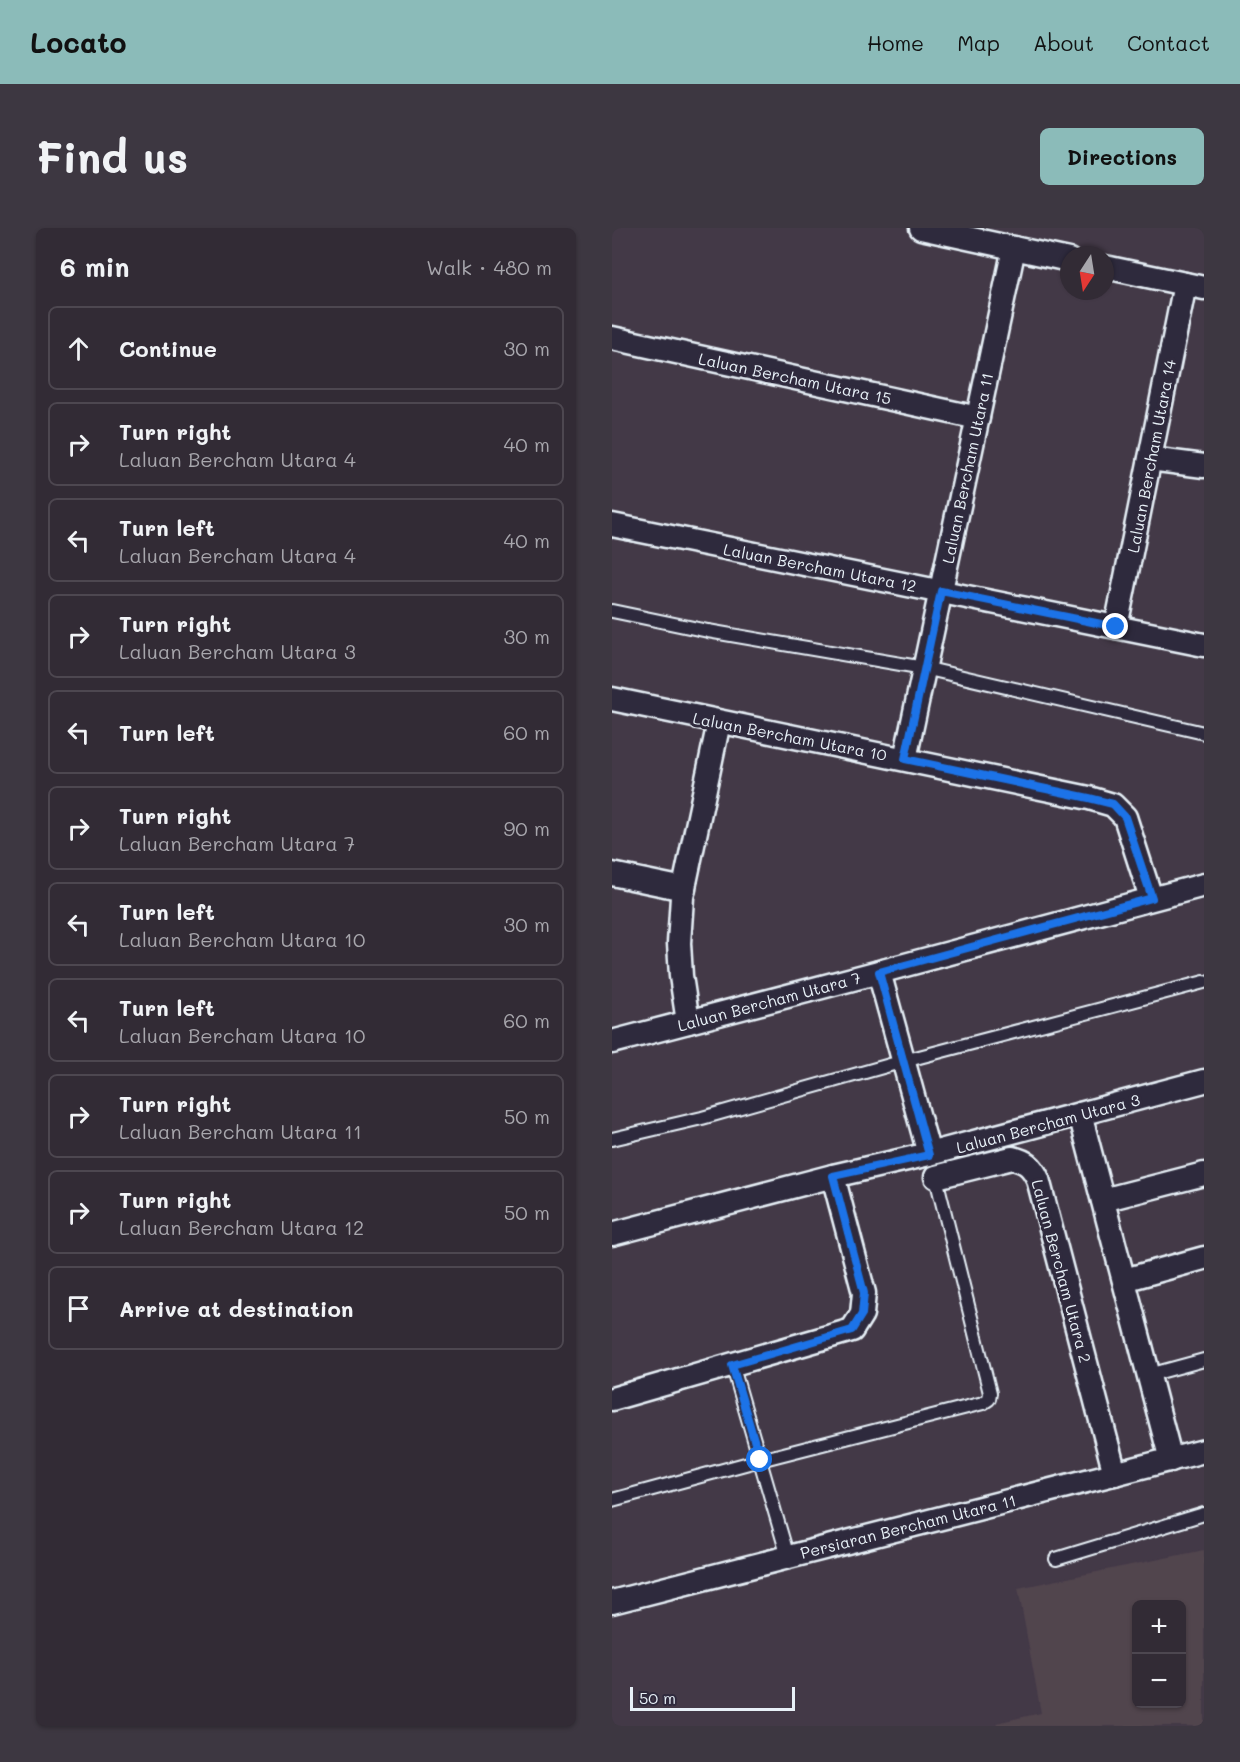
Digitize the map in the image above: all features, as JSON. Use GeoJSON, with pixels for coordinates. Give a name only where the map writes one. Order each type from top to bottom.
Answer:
{"type":"FeatureCollection","features":[{"type":"Feature","properties":{"kind":"street"},"geometry":{"type":"LineString","coordinates":[[921,228],[1060,258]]}},
{"type":"Feature","properties":{"kind":"street","name":"Laluan Bercham Utara 11"},"geometry":{"type":"LineString","coordinates":[[905,759],[1014,248]]}},
{"type":"Feature","properties":{"kind":"street"},"geometry":{"type":"LineString","coordinates":[[1114,269],[1195,286]]}},
{"type":"Feature","properties":{"kind":"street","name":"Laluan Bercham Utara 14"},"geometry":{"type":"LineString","coordinates":[[1116,627],[1150,459],[1195,286]]}},
{"type":"Feature","properties":{"kind":"street","name":"Laluan Bercham Utara 15"},"geometry":{"type":"LineString","coordinates":[[612,338],[978,418]]}},
{"type":"Feature","properties":{"kind":"street"},"geometry":{"type":"LineString","coordinates":[[1150,459],[1204,466]]}},
{"type":"Feature","properties":{"kind":"street","name":"Laluan Bercham Utara 12"},"geometry":{"type":"LineString","coordinates":[[612,525],[1204,645]]}},
{"type":"Feature","properties":{"kind":"street","name":"Laluan Bercham Utara 10"},"geometry":{"type":"LineString","coordinates":[[612,699],[1113,804],[1125,817],[1152,898]]}},
{"type":"Feature","properties":{"kind":"street"},"geometry":{"type":"LineString","coordinates":[[688,1022],[679,943],[682,897],[719,722]]}},
{"type":"Feature","properties":{"kind":"street"},"geometry":{"type":"LineString","coordinates":[[612,874],[684,890]]}},
{"type":"Feature","properties":{"kind":"street","name":"Laluan Bercham Utara 7"},"geometry":{"type":"LineString","coordinates":[[612,1042],[1204,885]]}},
{"type":"Feature","properties":{"kind":"street"},"geometry":{"type":"LineString","coordinates":[[879,972],[929,1155]]}},
{"type":"Feature","properties":{"kind":"street","name":"Laluan Bercham Utara 3"},"geometry":{"type":"LineString","coordinates":[[612,1233],[833,1176],[929,1155],[1204,1081]]}},
{"type":"Feature","properties":{"kind":"street"},"geometry":{"type":"LineString","coordinates":[[1080,1114],[1171,1460]]}},
{"type":"Feature","properties":{"kind":"street","name":"Laluan Bercham Utara 2"},"geometry":{"type":"LineString","coordinates":[[936,1178],[1012,1158],[1023,1160],[1032,1167],[1038,1179],[1115,1474]]}},
{"type":"Feature","properties":{"kind":"street"},"geometry":{"type":"LineString","coordinates":[[1103,1200],[1204,1174]]}},
{"type":"Feature","properties":{"kind":"street"},"geometry":{"type":"LineString","coordinates":[[612,1400],[852,1330],[862,1314],[864,1293],[833,1176]]}},
{"type":"Feature","properties":{"kind":"street"},"geometry":{"type":"LineString","coordinates":[[1124,1280],[1204,1258]]}},
{"type":"Feature","properties":{"kind":"street","name":"Persiaran Bercham Utara 11"},"geometry":{"type":"LineString","coordinates":[[612,1602],[1204,1451]]}},
{"type":"Feature","properties":{"kind":"lane"},"geometry":{"type":"LineString","coordinates":[[612,612],[924,668],[1204,733]]}},
{"type":"Feature","properties":{"kind":"lane"},"geometry":{"type":"LineString","coordinates":[[612,1139],[702,1118],[904,1061],[1204,982]]}},
{"type":"Feature","properties":{"kind":"lane"},"geometry":{"type":"LineString","coordinates":[[612,1500],[983,1403],[989,1399],[990,1393],[929,1155]]}},
{"type":"Feature","properties":{"kind":"lane"},"geometry":{"type":"LineString","coordinates":[[1149,1375],[1204,1360]]}},
{"type":"Feature","properties":{"kind":"lane"},"geometry":{"type":"LineString","coordinates":[[732,1365],[788,1557]]}},
{"type":"Feature","properties":{"kind":"lane"},"geometry":{"type":"LineString","coordinates":[[1056,1560],[1204,1514]]}},
{"type":"Feature","properties":{"kind":"shaded area"},"geometry":{"type":"Polygon","coordinates":[[[1204,1550],[1204,1726],[997,1726],[996,1723],[1041,1713],[1018,1588],[1204,1550]]]}},
{"type":"Feature","properties":{"kind":"route"},"geometry":{"type":"LineString","coordinates":[[760,1460],[732,1365],[852,1330],[862,1314],[864,1293],[833,1176],[929,1155],[879,972],[1152,898],[1125,817],[1113,804],[905,759],[941,591],[1116,627]]}}]}
